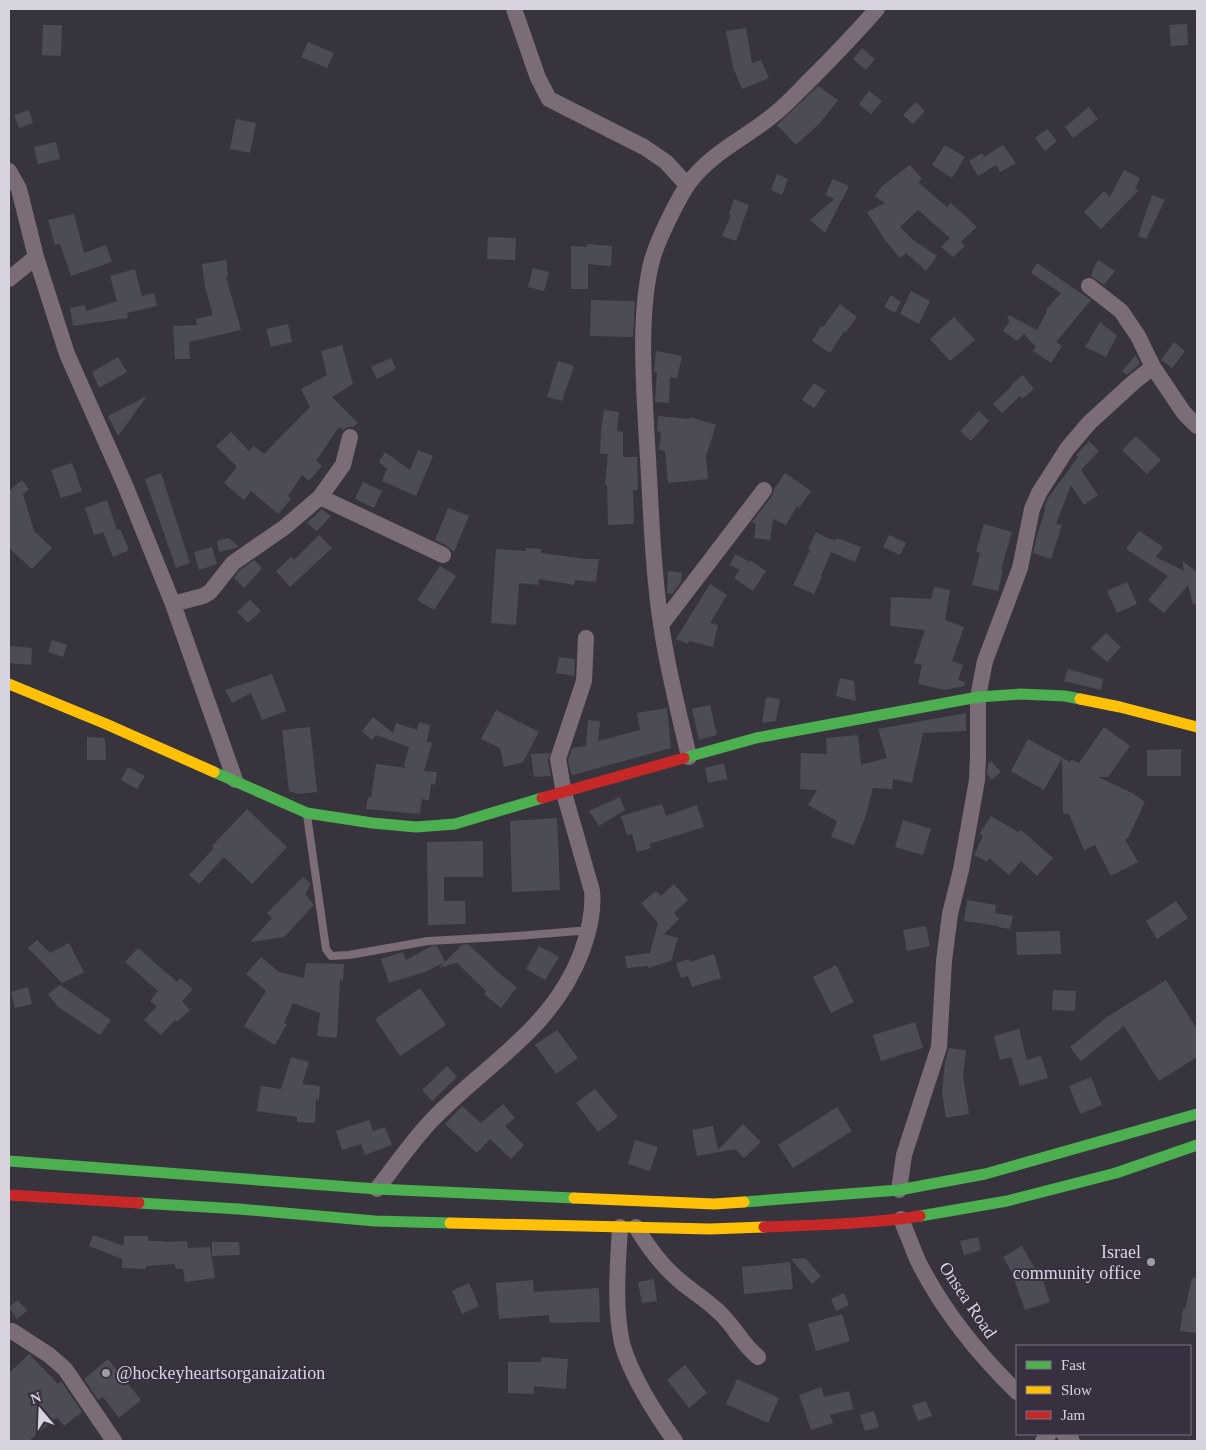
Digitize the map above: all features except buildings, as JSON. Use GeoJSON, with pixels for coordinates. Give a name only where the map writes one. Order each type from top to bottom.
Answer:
{"type":"FeatureCollection","features":[{"type":"Feature","properties":{"kind":"main road"},"geometry":{"type":"LineString","coordinates":[[9,684],[106,724],[307,813],[372,823],[429,827],[455,824],[610,778],[756,738],[978,697],[1020,694],[1065,696],[1120,707],[1197,727]]}},
{"type":"Feature","properties":{"kind":"main road"},"geometry":{"type":"LineString","coordinates":[[9,1161],[377,1189],[714,1204],[899,1190],[984,1174],[1197,1114]]}},
{"type":"Feature","properties":{"kind":"main road"},"geometry":{"type":"LineString","coordinates":[[9,1195],[239,1209],[374,1221],[719,1228],[822,1225],[901,1219],[1016,1198],[1116,1173],[1197,1145]]}},
{"type":"Feature","properties":{"kind":"street"},"geometry":{"type":"LineString","coordinates":[[514,9],[538,78],[549,99],[644,147],[666,162],[688,185]]}},
{"type":"Feature","properties":{"kind":"street"},"geometry":{"type":"LineString","coordinates":[[689,757],[661,625],[656,581],[645,411],[644,330],[646,293],[652,259],[666,225],[688,185],[711,160],[779,111],[877,9]]}},
{"type":"Feature","properties":{"kind":"street"},"geometry":{"type":"LineString","coordinates":[[9,171],[19,189],[36,257],[66,354],[125,485],[173,604],[235,780]]}},
{"type":"Feature","properties":{"kind":"street"},"geometry":{"type":"LineString","coordinates":[[9,279],[36,257]]}},
{"type":"Feature","properties":{"kind":"street"},"geometry":{"type":"LineString","coordinates":[[1089,286],[1121,311],[1138,336],[1153,367],[1184,413],[1197,426]]}},
{"type":"Feature","properties":{"kind":"street"},"geometry":{"type":"LineString","coordinates":[[899,1190],[904,1155],[938,1047],[944,962],[950,914],[961,870],[977,780],[978,697],[986,661],[1020,568],[1032,509],[1039,493],[1067,449],[1089,423],[1153,367]]}},
{"type":"Feature","properties":{"kind":"street"},"geometry":{"type":"LineString","coordinates":[[173,604],[203,596],[210,592],[233,563],[285,528],[320,497],[343,465],[350,437]]}},
{"type":"Feature","properties":{"kind":"street"},"geometry":{"type":"LineString","coordinates":[[661,625],[764,490]]}},
{"type":"Feature","properties":{"kind":"street"},"geometry":{"type":"LineString","coordinates":[[320,497],[443,555]]}},
{"type":"Feature","properties":{"kind":"street"},"geometry":{"type":"LineString","coordinates":[[377,1189],[430,1121],[468,1085],[521,1041],[549,1009],[568,983],[589,932],[593,902],[592,891],[564,792],[558,759],[584,680],[586,638]]}},
{"type":"Feature","properties":{"kind":"street","name":"Onsea Road"},"geometry":{"type":"LineString","coordinates":[[901,1219],[919,1262],[963,1333],[978,1353],[1016,1391]]}},
{"type":"Feature","properties":{"kind":"street"},"geometry":{"type":"LineString","coordinates":[[675,1441],[636,1376],[623,1345],[619,1327],[618,1261],[628,1227],[680,1280],[721,1314],[748,1348],[758,1357]]}},
{"type":"Feature","properties":{"kind":"street"},"geometry":{"type":"LineString","coordinates":[[12,1331],[49,1355],[65,1369],[114,1441]]}},
{"type":"Feature","properties":{"kind":"lane"},"geometry":{"type":"LineString","coordinates":[[307,813],[326,949],[331,956],[349,955],[428,941],[578,931],[589,932]]}},
{"type":"Feature","properties":{"kind":"traffic: fast"},"geometry":{"type":"LineString","coordinates":[[684,758],[756,738],[978,697],[1020,694],[1065,696],[1080,699]]}},
{"type":"Feature","properties":{"kind":"traffic: fast"},"geometry":{"type":"LineString","coordinates":[[214,772],[307,813],[372,823],[416,827],[455,824],[542,798]]}},
{"type":"Feature","properties":{"kind":"traffic: fast"},"geometry":{"type":"LineString","coordinates":[[744,1202],[899,1190],[985,1174],[1197,1114]]}},
{"type":"Feature","properties":{"kind":"traffic: fast"},"geometry":{"type":"LineString","coordinates":[[920,1216],[1007,1201],[1116,1173],[1197,1145]]}},
{"type":"Feature","properties":{"kind":"traffic: fast"},"geometry":{"type":"LineString","coordinates":[[9,1161],[377,1189],[574,1198]]}},
{"type":"Feature","properties":{"kind":"traffic: fast"},"geometry":{"type":"LineString","coordinates":[[139,1203],[239,1209],[375,1221],[450,1223]]}},
{"type":"Feature","properties":{"kind":"traffic: slow"},"geometry":{"type":"LineString","coordinates":[[9,684],[106,724],[214,772]]}},
{"type":"Feature","properties":{"kind":"traffic: slow"},"geometry":{"type":"LineString","coordinates":[[1080,699],[1120,707],[1197,727]]}},
{"type":"Feature","properties":{"kind":"traffic: slow"},"geometry":{"type":"LineString","coordinates":[[574,1198],[714,1204],[744,1202]]}},
{"type":"Feature","properties":{"kind":"traffic: slow"},"geometry":{"type":"LineString","coordinates":[[450,1223],[710,1229],[764,1227]]}},
{"type":"Feature","properties":{"kind":"traffic: jam"},"geometry":{"type":"LineString","coordinates":[[542,798],[684,758]]}},
{"type":"Feature","properties":{"kind":"traffic: jam"},"geometry":{"type":"LineString","coordinates":[[9,1195],[139,1203]]}},
{"type":"Feature","properties":{"kind":"traffic: jam"},"geometry":{"type":"LineString","coordinates":[[764,1227],[823,1225],[920,1216]]}},
{"type":"Feature","properties":{"kind":"place","name":"Israel community office"},"geometry":{"type":"Point","coordinates":[1151,1262]}},
{"type":"Feature","properties":{"kind":"place","name":"@hockeyheartsorganaization"},"geometry":{"type":"Point","coordinates":[106,1373]}}]}
